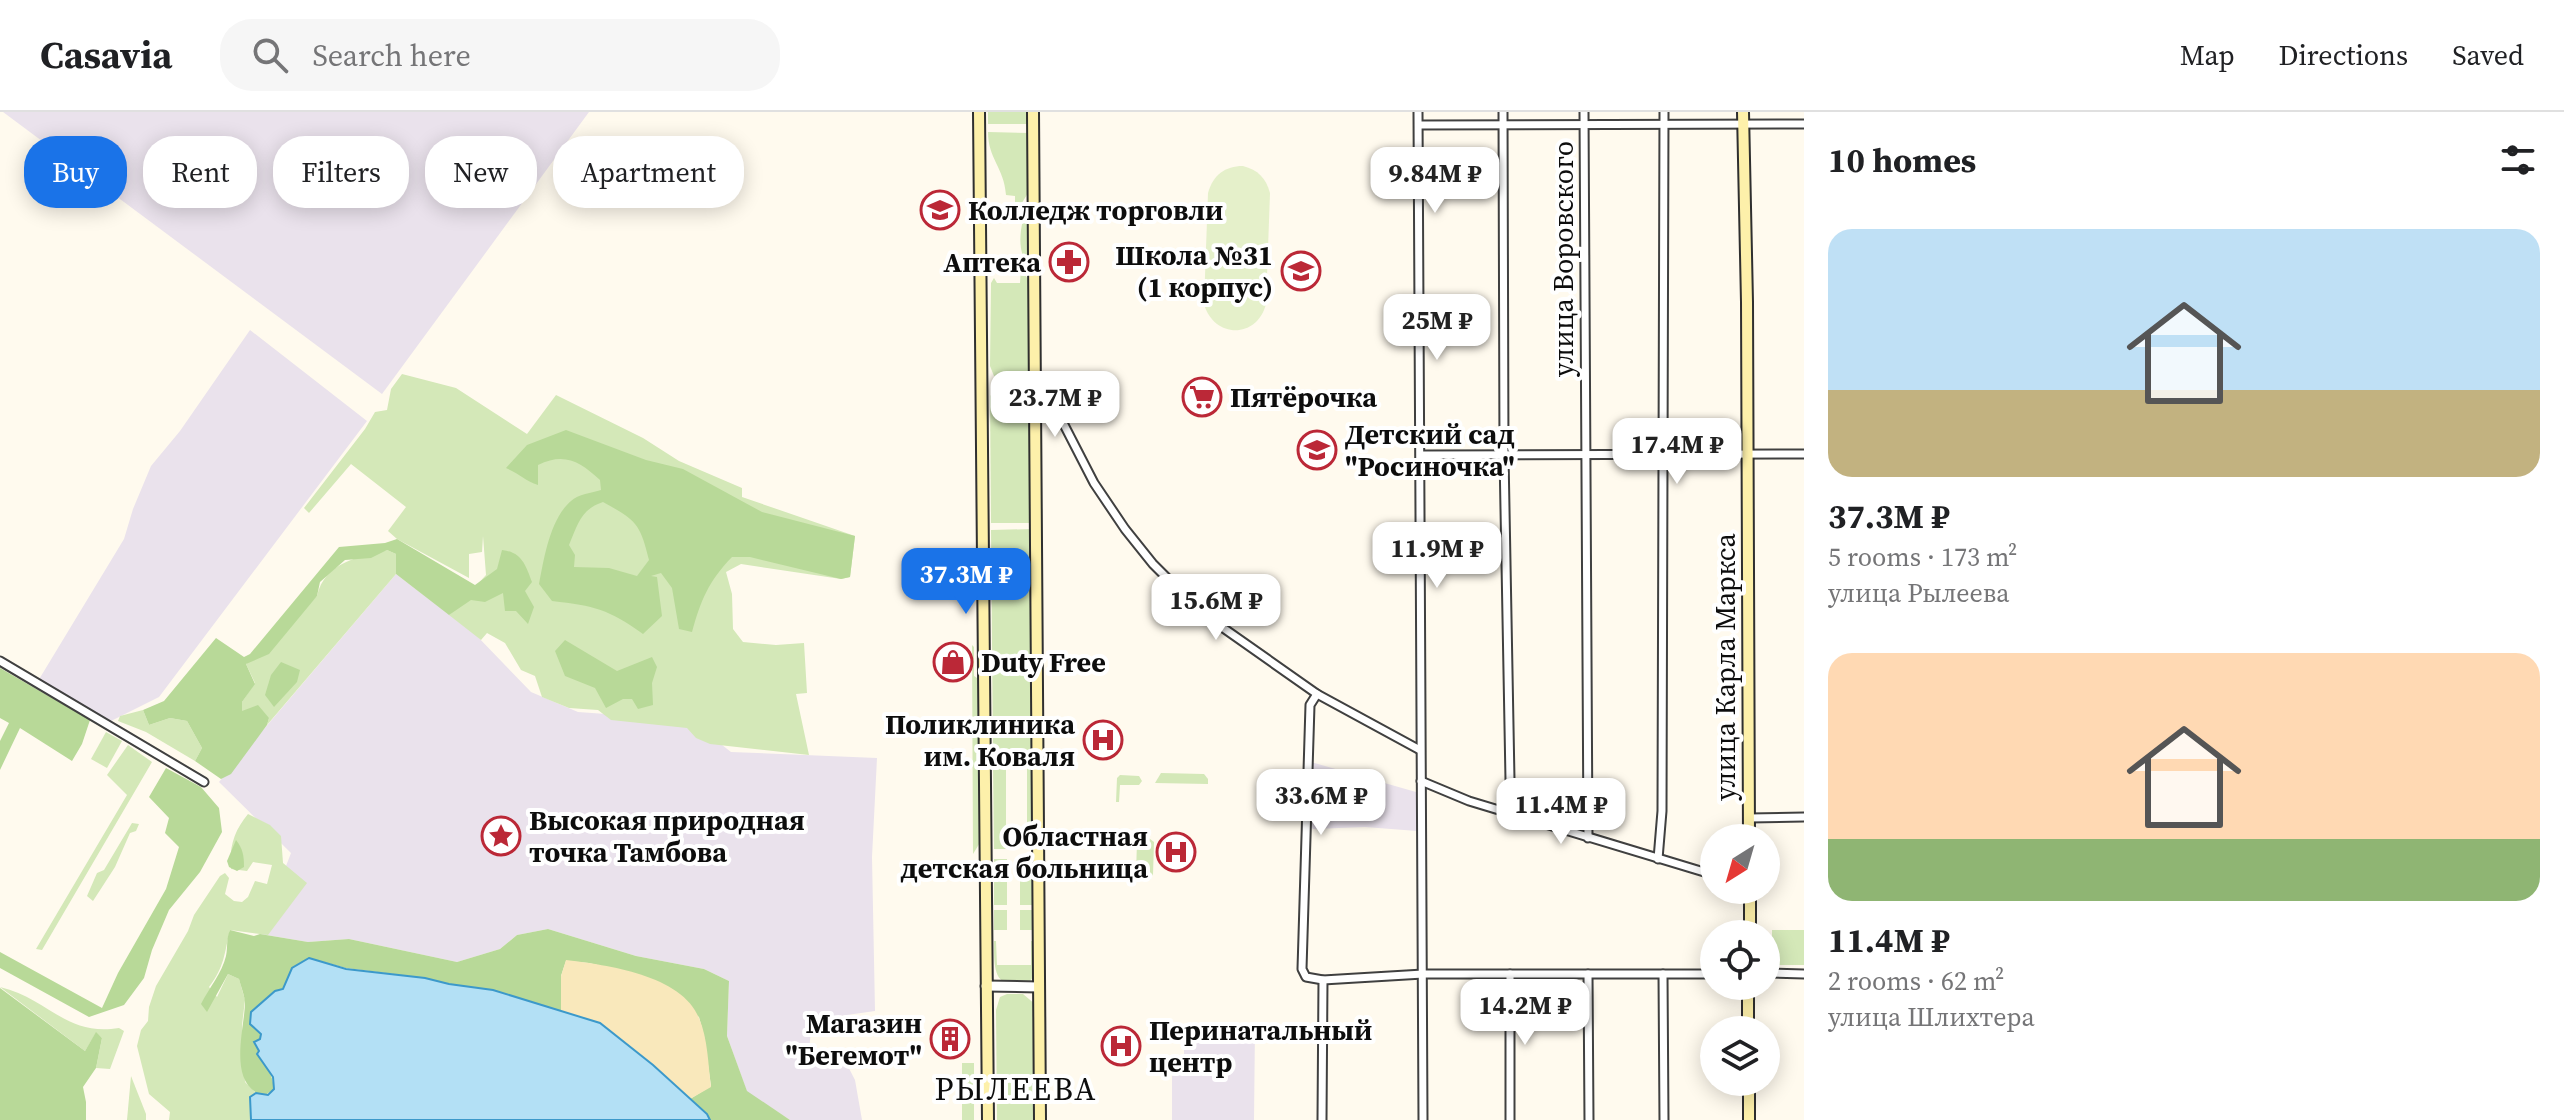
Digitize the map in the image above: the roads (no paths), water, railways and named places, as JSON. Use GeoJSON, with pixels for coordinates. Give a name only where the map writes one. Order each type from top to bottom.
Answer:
{"type":"FeatureCollection","features":[{"type":"Feature","properties":{"kind":"main road"},"geometry":{"type":"LineString","coordinates":[[979,112],[988,1120]]}},
{"type":"Feature","properties":{"kind":"main road"},"geometry":{"type":"LineString","coordinates":[[1033,112],[1040,1120]]}},
{"type":"Feature","properties":{"kind":"main road","name":"улица Карла Маркса"},"geometry":{"type":"LineString","coordinates":[[1743,112],[1749,824]]}},
{"type":"Feature","properties":{"kind":"main road"},"geometry":{"type":"LineString","coordinates":[[1749,1096],[1749,1120]]}},
{"type":"Feature","properties":{"kind":"street"},"geometry":{"type":"LineString","coordinates":[[1418,112],[1423,1120]]}},
{"type":"Feature","properties":{"kind":"street"},"geometry":{"type":"LineString","coordinates":[[1503,112],[1504,455],[1510,780],[1507,813]]}},
{"type":"Feature","properties":{"kind":"street","name":"улица Воровского"},"geometry":{"type":"LineString","coordinates":[[1584,112],[1588,838]]}},
{"type":"Feature","properties":{"kind":"street"},"geometry":{"type":"LineString","coordinates":[[1658,859],[1662,811],[1664,112]]}},
{"type":"Feature","properties":{"kind":"street"},"geometry":{"type":"LineString","coordinates":[[1419,125],[1804,124]]}},
{"type":"Feature","properties":{"kind":"street"},"geometry":{"type":"LineString","coordinates":[[1035,395],[1059,415],[1094,483],[1125,529],[1153,564],[1219,625],[1317,694],[1420,750]]}},
{"type":"Feature","properties":{"kind":"street"},"geometry":{"type":"LineString","coordinates":[[1422,455],[1804,454]]}},
{"type":"Feature","properties":{"kind":"street"},"geometry":{"type":"LineString","coordinates":[[0,661],[204,782]]}},
{"type":"Feature","properties":{"kind":"street"},"geometry":{"type":"LineString","coordinates":[[1317,694],[1310,705],[1302,969],[1306,977],[1323,980],[1423,974],[1700,974]]}},
{"type":"Feature","properties":{"kind":"street"},"geometry":{"type":"LineString","coordinates":[[1421,781],[1469,801],[1700,871]]}},
{"type":"Feature","properties":{"kind":"street"},"geometry":{"type":"LineString","coordinates":[[1749,818],[1804,817]]}},
{"type":"Feature","properties":{"kind":"street"},"geometry":{"type":"LineString","coordinates":[[1780,973],[1804,974]]}},
{"type":"Feature","properties":{"kind":"street"},"geometry":{"type":"LineString","coordinates":[[1510,974],[1510,1120]]}},
{"type":"Feature","properties":{"kind":"street"},"geometry":{"type":"LineString","coordinates":[[1588,974],[1589,1120]]}},
{"type":"Feature","properties":{"kind":"street"},"geometry":{"type":"LineString","coordinates":[[1663,974],[1664,1120]]}},
{"type":"Feature","properties":{"kind":"street"},"geometry":{"type":"LineString","coordinates":[[1322,1120],[1323,980]]}},
{"type":"Feature","properties":{"kind":"street"},"geometry":{"type":"LineString","coordinates":[[986,986],[1039,987]]}},
{"type":"Feature","properties":{"kind":"water"},"geometry":{"type":"Polygon","coordinates":[[[309,958],[346,969],[493,990],[600,1023],[653,1065],[710,1120],[251,1120],[250,1097],[256,1093],[268,1095],[274,1089],[273,1077],[257,1054],[259,1051],[254,1042],[260,1039],[261,1034],[250,1024],[251,1012],[275,991],[283,989],[292,968],[309,958]]]}},
{"type":"Feature","properties":{"kind":"place","name":"Колледж торговли"},"geometry":{"type":"Point","coordinates":[940,210]}},
{"type":"Feature","properties":{"kind":"place","name":"Аптека"},"geometry":{"type":"Point","coordinates":[1069,262]}},
{"type":"Feature","properties":{"kind":"place","name":"Школа №31 (1 корпус)"},"geometry":{"type":"Point","coordinates":[1301,271]}},
{"type":"Feature","properties":{"kind":"place","name":"Пятёрочка"},"geometry":{"type":"Point","coordinates":[1202,397]}},
{"type":"Feature","properties":{"kind":"place","name":"Детский сад \"Росиночка\""},"geometry":{"type":"Point","coordinates":[1317,450]}},
{"type":"Feature","properties":{"kind":"place","name":"Duty Free"},"geometry":{"type":"Point","coordinates":[953,662]}},
{"type":"Feature","properties":{"kind":"place","name":"Поликлиника им. Коваля"},"geometry":{"type":"Point","coordinates":[1103,740]}},
{"type":"Feature","properties":{"kind":"place","name":"Высокая природная точка Тамбова"},"geometry":{"type":"Point","coordinates":[501,836]}},
{"type":"Feature","properties":{"kind":"place","name":"Областная детская больница"},"geometry":{"type":"Point","coordinates":[1176,852]}},
{"type":"Feature","properties":{"kind":"place","name":"Магазин \"Бегемот\""},"geometry":{"type":"Point","coordinates":[950,1039]}},
{"type":"Feature","properties":{"kind":"place","name":"Перинатальный центр"},"geometry":{"type":"Point","coordinates":[1121,1046]}},
{"type":"Feature","properties":{"kind":"district","name":"РЫЛЕЕВА"},"geometry":{"type":"Point","coordinates":[1016,1089]}}]}
